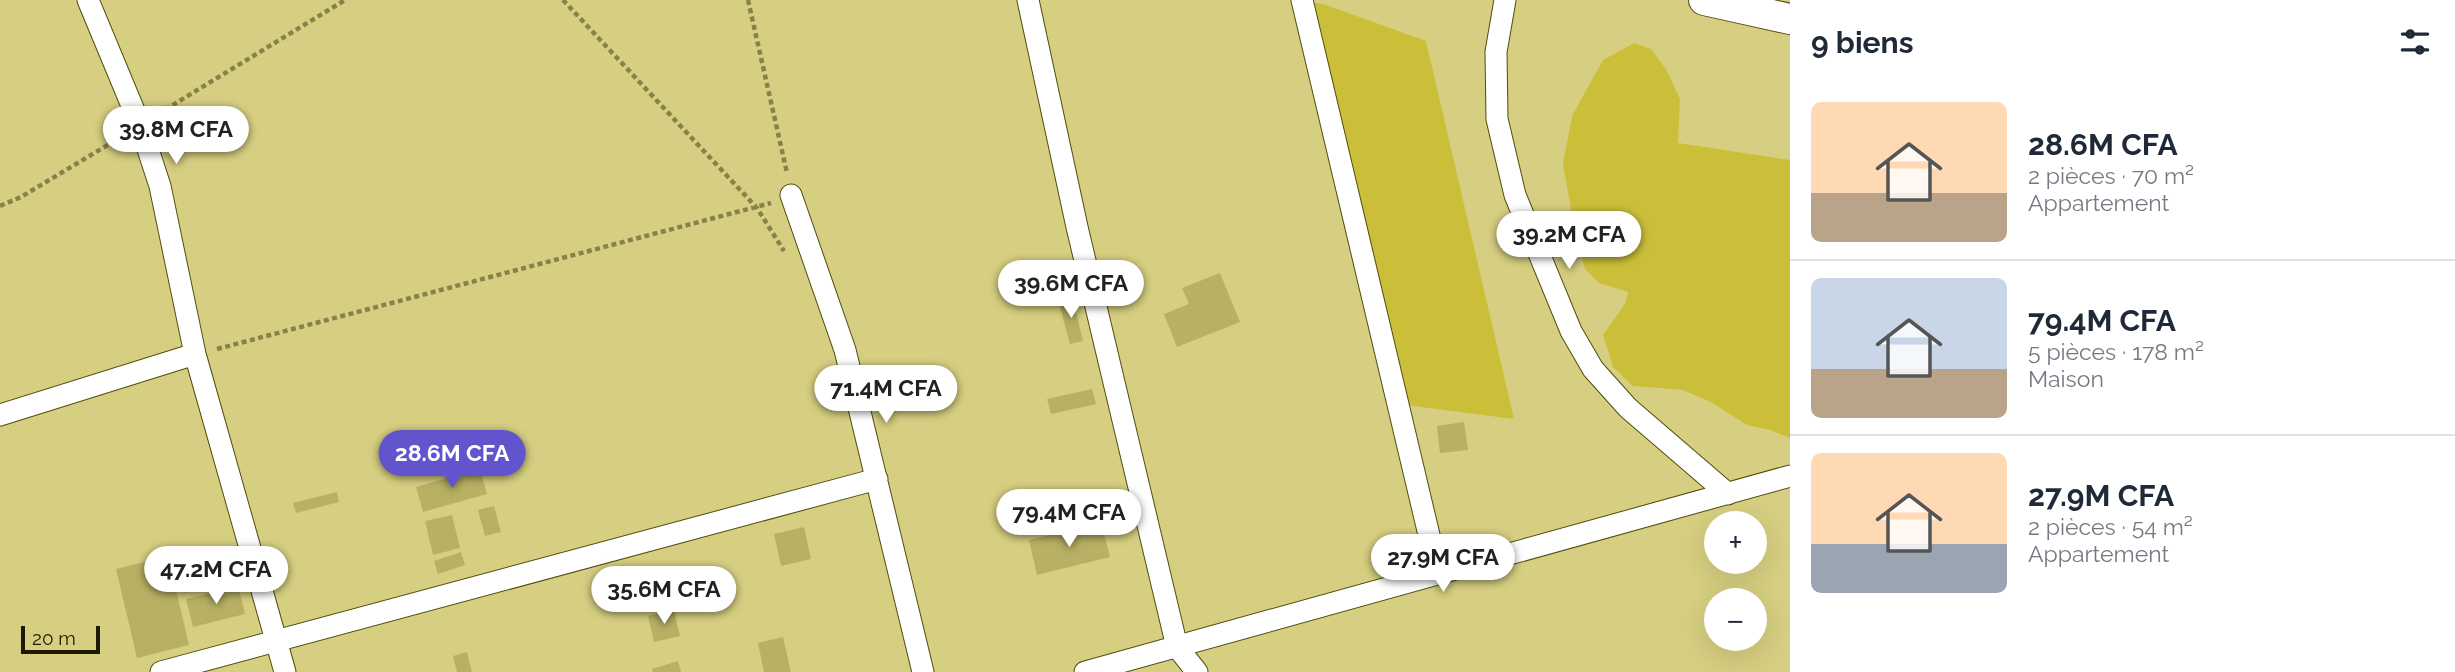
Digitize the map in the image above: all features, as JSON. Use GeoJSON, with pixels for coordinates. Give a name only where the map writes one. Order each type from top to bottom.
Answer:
{"type":"FeatureCollection","features":[{"type":"Feature","properties":{"kind":"street"},"geometry":{"type":"LineString","coordinates":[[88,0],[140,125],[160,186],[195,354],[285,672]]}},
{"type":"Feature","properties":{"kind":"street"},"geometry":{"type":"LineString","coordinates":[[1028,0],[1077,227],[1177,647],[1197,672]]}},
{"type":"Feature","properties":{"kind":"street"},"geometry":{"type":"LineString","coordinates":[[1302,0],[1438,573]]}},
{"type":"Feature","properties":{"kind":"street"},"geometry":{"type":"LineString","coordinates":[[1505,0],[1496,52],[1497,118],[1515,195],[1571,331],[1592,369],[1628,408],[1728,494]]}},
{"type":"Feature","properties":{"kind":"street"},"geometry":{"type":"LineString","coordinates":[[1704,0],[1778,11]]}},
{"type":"Feature","properties":{"kind":"street"},"geometry":{"type":"LineString","coordinates":[[791,195],[845,350],[923,672]]}},
{"type":"Feature","properties":{"kind":"street"},"geometry":{"type":"LineString","coordinates":[[0,415],[195,354]]}},
{"type":"Feature","properties":{"kind":"street"},"geometry":{"type":"LineString","coordinates":[[1085,672],[1790,476]]}},
{"type":"Feature","properties":{"kind":"street"},"geometry":{"type":"LineString","coordinates":[[161,672],[877,479]]}},
{"type":"Feature","properties":{"kind":"path"},"geometry":{"type":"LineString","coordinates":[[0,206],[21,197],[345,0]]}},
{"type":"Feature","properties":{"kind":"path"},"geometry":{"type":"LineString","coordinates":[[563,0],[757,208],[786,255]]}},
{"type":"Feature","properties":{"kind":"path"},"geometry":{"type":"LineString","coordinates":[[195,354],[757,208],[791,195],[748,0]]}},
{"type":"Feature","properties":{"kind":"shaded area"},"geometry":{"type":"Polygon","coordinates":[[[1312,2],[1426,41],[1514,419],[1405,405],[1312,2]]]}},
{"type":"Feature","properties":{"kind":"shaded area"},"geometry":{"type":"Polygon","coordinates":[[[1634,43],[1651,49],[1666,69],[1680,99],[1678,143],[1790,160],[1790,438],[1747,425],[1711,402],[1683,390],[1633,386],[1613,367],[1603,335],[1625,304],[1628,292],[1599,283],[1585,269],[1563,164],[1572,116],[1603,60],[1634,43]]]}},
{"type":"Feature","properties":{"kind":"building"},"geometry":{"type":"Polygon","coordinates":[[[1220,273],[1240,322],[1177,347],[1164,314],[1189,304],[1182,288],[1220,273]]]}},
{"type":"Feature","properties":{"kind":"building"},"geometry":{"type":"Polygon","coordinates":[[[1072,296],[1083,341],[1070,344],[1058,299],[1072,296]]]}},
{"type":"Feature","properties":{"kind":"building"},"geometry":{"type":"Polygon","coordinates":[[[1092,389],[1096,404],[1051,414],[1047,399],[1092,389]]]}},
{"type":"Feature","properties":{"kind":"building"},"geometry":{"type":"Polygon","coordinates":[[[1464,422],[1468,450],[1440,453],[1437,426],[1464,422]]]}},
{"type":"Feature","properties":{"kind":"building"},"geometry":{"type":"Polygon","coordinates":[[[480,469],[487,494],[423,512],[416,487],[480,469]]]}},
{"type":"Feature","properties":{"kind":"building"},"geometry":{"type":"Polygon","coordinates":[[[337,492],[339,502],[296,513],[293,503],[337,492]]]}},
{"type":"Feature","properties":{"kind":"building"},"geometry":{"type":"Polygon","coordinates":[[[494,506],[501,532],[485,536],[478,510],[494,506]]]}},
{"type":"Feature","properties":{"kind":"building"},"geometry":{"type":"Polygon","coordinates":[[[452,515],[460,548],[433,555],[425,521],[452,515]]]}},
{"type":"Feature","properties":{"kind":"building"},"geometry":{"type":"Polygon","coordinates":[[[1101,522],[1110,557],[1037,575],[1029,540],[1101,522]]]}},
{"type":"Feature","properties":{"kind":"building"},"geometry":{"type":"Polygon","coordinates":[[[804,527],[811,559],[781,566],[774,534],[804,527]]]}},
{"type":"Feature","properties":{"kind":"building"},"geometry":{"type":"Polygon","coordinates":[[[229,548],[238,577],[185,593],[177,563],[229,548]]]}},
{"type":"Feature","properties":{"kind":"building"},"geometry":{"type":"Polygon","coordinates":[[[461,552],[465,565],[438,574],[434,561],[461,552]]]}},
{"type":"Feature","properties":{"kind":"building"},"geometry":{"type":"Polygon","coordinates":[[[168,556],[189,645],[137,658],[116,569],[168,556]]]}},
{"type":"Feature","properties":{"kind":"building"},"geometry":{"type":"Polygon","coordinates":[[[238,586],[245,614],[193,627],[186,599],[238,586]]]}},
{"type":"Feature","properties":{"kind":"building"},"geometry":{"type":"Polygon","coordinates":[[[674,610],[680,636],[654,642],[648,616],[674,610]]]}},
{"type":"Feature","properties":{"kind":"building"},"geometry":{"type":"Polygon","coordinates":[[[783,637],[791,672],[764,672],[758,643],[783,637]]]}},
{"type":"Feature","properties":{"kind":"building"},"geometry":{"type":"Polygon","coordinates":[[[467,652],[472,672],[457,672],[453,656],[467,652]]]}},
{"type":"Feature","properties":{"kind":"building"},"geometry":{"type":"Polygon","coordinates":[[[678,661],[681,672],[653,672],[652,669],[678,661]]]}}]}
